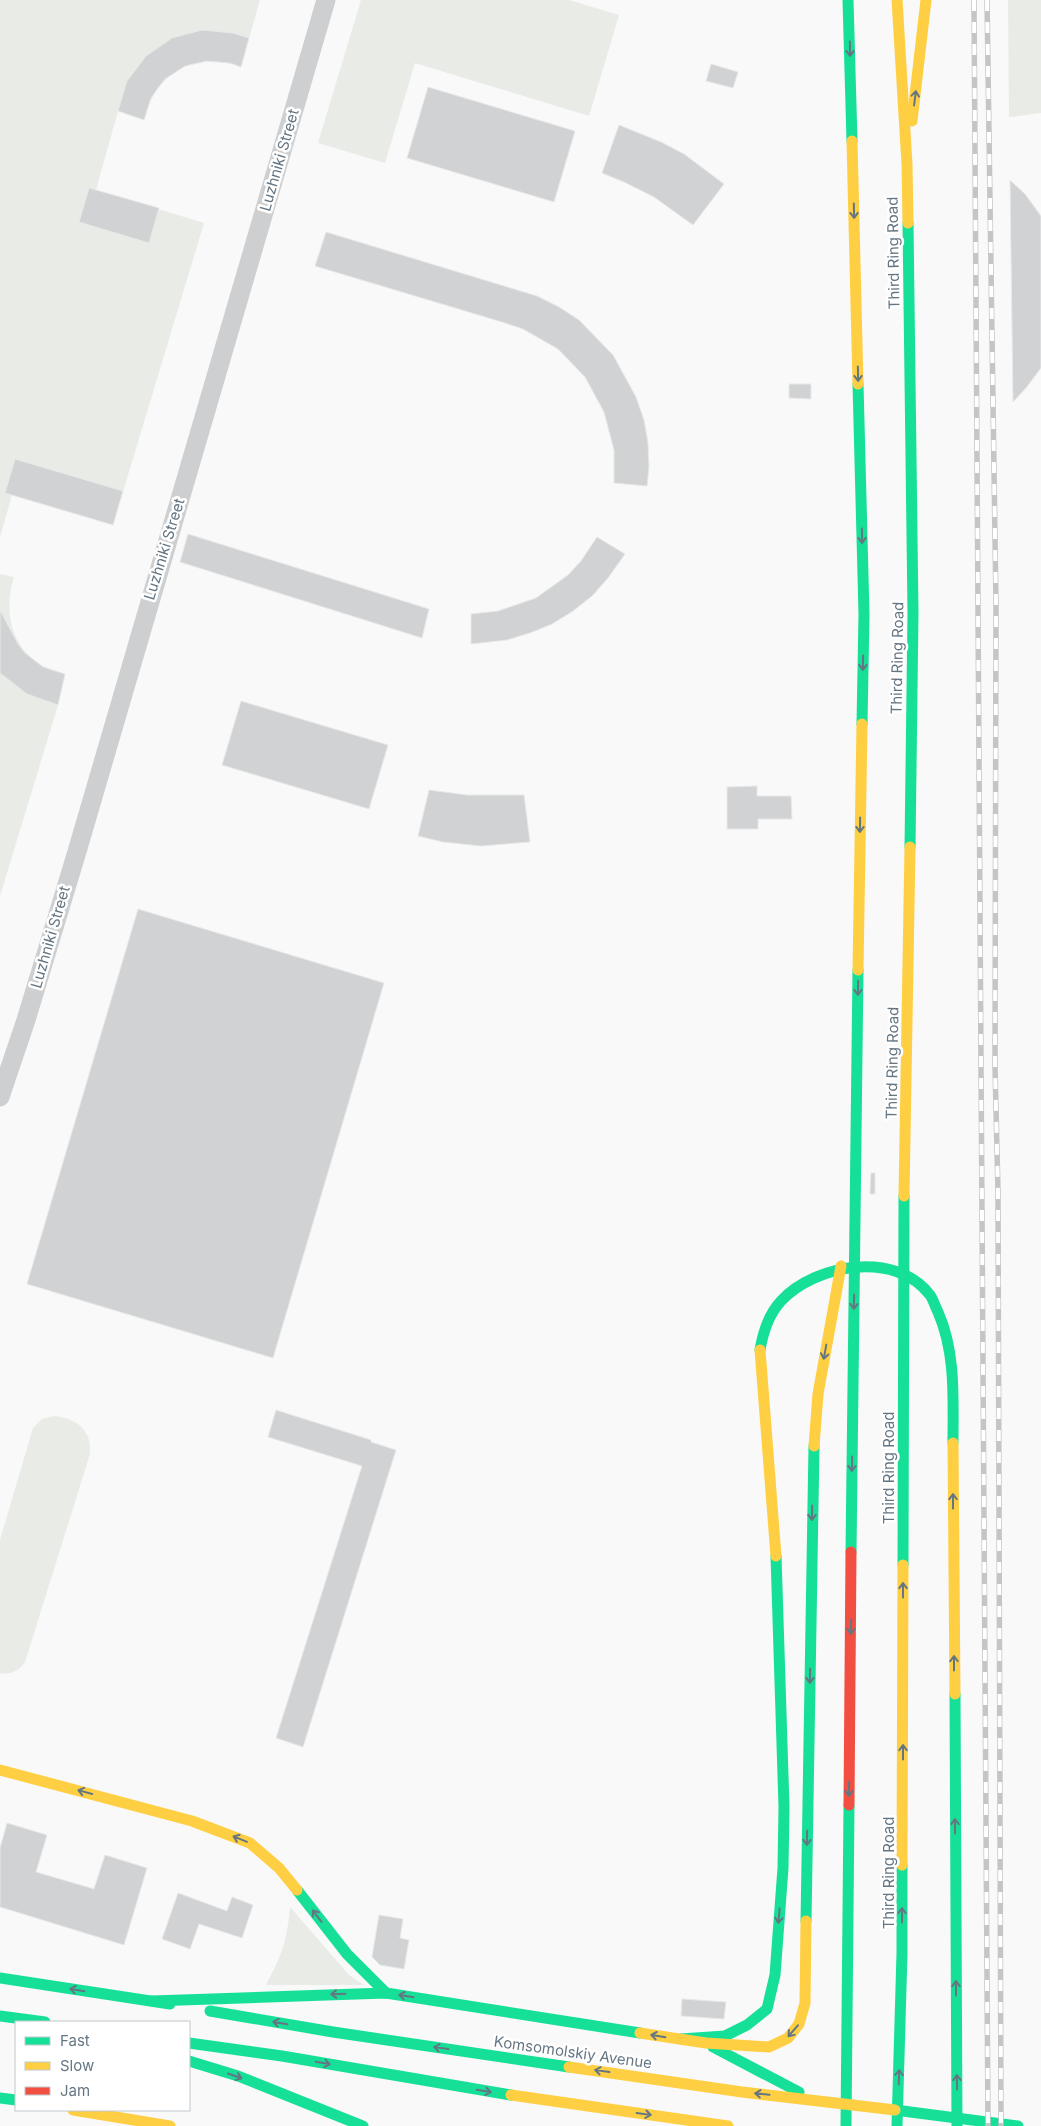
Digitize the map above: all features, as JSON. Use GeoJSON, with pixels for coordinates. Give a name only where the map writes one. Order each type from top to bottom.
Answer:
{"type":"FeatureCollection","features":[{"type":"Feature","properties":{"kind":"main road"},"geometry":{"type":"LineString","coordinates":[[844,0],[850,23]]}},
{"type":"Feature","properties":{"kind":"main road"},"geometry":{"type":"LineString","coordinates":[[846,2126],[864,614],[848,0]]}},
{"type":"Feature","properties":{"kind":"main road","name":"Third Ring Road"},"geometry":{"type":"LineString","coordinates":[[897,0],[907,164],[913,613],[903,1285],[902,1953],[897,2126]]}},
{"type":"Feature","properties":{"kind":"main road"},"geometry":{"type":"LineString","coordinates":[[907,164],[926,0]]}},
{"type":"Feature","properties":{"kind":"main road"},"geometry":{"type":"LineString","coordinates":[[152,2001],[386,1993],[706,2043],[769,2047],[788,2038],[799,2024],[805,2003],[814,1434],[818,1394],[847,1232],[856,1165]]}},
{"type":"Feature","properties":{"kind":"main road"},"geometry":{"type":"LineString","coordinates":[[680,2039],[725,2036],[747,2025],[767,2008],[774,1975],[784,1868],[784,1806],[778,1576],[760,1351],[763,1333],[769,1318],[781,1301],[802,1284],[821,1276],[854,1268],[880,1266],[909,1275],[930,1295],[945,1328],[953,1376],[957,2126]]}},
{"type":"Feature","properties":{"kind":"main road"},"geometry":{"type":"LineString","coordinates":[[0,1770],[192,1820],[250,1843],[279,1868],[347,1954],[386,1993]]}},
{"type":"Feature","properties":{"kind":"main road"},"geometry":{"type":"LineString","coordinates":[[902,1953],[911,2068]]}},
{"type":"Feature","properties":{"kind":"main road","name":"Komsomolskiy Avenue"},"geometry":{"type":"LineString","coordinates":[[0,1978],[152,2001],[334,2032],[732,2091],[811,2099],[1018,2126]]}},
{"type":"Feature","properties":{"kind":"main road"},"geometry":{"type":"LineString","coordinates":[[0,2016],[38,2021]]}},
{"type":"Feature","properties":{"kind":"main road"},"geometry":{"type":"LineString","coordinates":[[190,2043],[282,2056],[503,2094],[728,2126]]}},
{"type":"Feature","properties":{"kind":"main road"},"geometry":{"type":"LineString","coordinates":[[706,2043],[811,2099]]}},
{"type":"Feature","properties":{"kind":"main road"},"geometry":{"type":"LineString","coordinates":[[190,2061],[238,2076],[362,2126]]}},
{"type":"Feature","properties":{"kind":"main road"},"geometry":{"type":"LineString","coordinates":[[913,2097],[915,2126]]}},
{"type":"Feature","properties":{"kind":"main road"},"geometry":{"type":"LineString","coordinates":[[0,2098],[15,2100]]}},
{"type":"Feature","properties":{"kind":"main road"},"geometry":{"type":"LineString","coordinates":[[79,2111],[170,2126]]}},
{"type":"Feature","properties":{"kind":"street","name":"Luzhniki Street"},"geometry":{"type":"LineString","coordinates":[[0,1097],[26,1020],[76,855],[326,0]]}},
{"type":"Feature","properties":{"kind":"shaded area"},"geometry":{"type":"Polygon","coordinates":[[[0,0],[260,0],[241,67],[224,62],[208,61],[193,64],[167,78],[149,104],[144,120],[118,111],[96,190],[204,223],[113,525],[12,495],[0,537],[0,0]]]}},
{"type":"Feature","properties":{"kind":"shaded area"},"geometry":{"type":"Polygon","coordinates":[[[361,0],[569,0],[619,15],[589,116],[415,63],[385,163],[318,143],[361,0]]]}},
{"type":"Feature","properties":{"kind":"shaded area"},"geometry":{"type":"Polygon","coordinates":[[[1008,0],[1041,0],[1041,113],[1009,117],[1008,0]]]}},
{"type":"Feature","properties":{"kind":"shaded area"},"geometry":{"type":"Polygon","coordinates":[[[0,574],[14,577],[9,610],[17,639],[35,661],[49,669],[65,674],[58,705],[0,896],[0,574]]]}},
{"type":"Feature","properties":{"kind":"shaded area"},"geometry":{"type":"Polygon","coordinates":[[[54,1416],[69,1419],[81,1427],[88,1438],[90,1454],[25,1662],[14,1672],[0,1673],[0,1540],[33,1428],[42,1419],[54,1416]]]}},
{"type":"Feature","properties":{"kind":"shaded area"},"geometry":{"type":"Polygon","coordinates":[[[290,1907],[349,1975],[364,1985],[266,1985],[283,1948],[290,1907]]]}},
{"type":"Feature","properties":{"kind":"building"},"geometry":{"type":"Polygon","coordinates":[[[202,30],[233,33],[249,38],[241,67],[230,63],[207,61],[185,66],[165,79],[158,88],[151,98],[144,120],[118,111],[127,81],[146,56],[172,38],[202,30]]]}},
{"type":"Feature","properties":{"kind":"building"},"geometry":{"type":"Polygon","coordinates":[[[711,64],[738,72],[733,88],[706,81],[711,64]]]}},
{"type":"Feature","properties":{"kind":"building"},"geometry":{"type":"Polygon","coordinates":[[[428,87],[575,131],[554,202],[407,158],[428,87]]]}},
{"type":"Feature","properties":{"kind":"building"},"geometry":{"type":"Polygon","coordinates":[[[619,125],[661,142],[684,154],[724,184],[693,225],[654,197],[602,173],[619,125]]]}},
{"type":"Feature","properties":{"kind":"building"},"geometry":{"type":"Polygon","coordinates":[[[1010,180],[1025,194],[1041,216],[1041,368],[1013,402],[1010,180]]]}},
{"type":"Feature","properties":{"kind":"building"},"geometry":{"type":"Polygon","coordinates":[[[89,188],[159,208],[149,243],[79,222],[89,188]]]}},
{"type":"Feature","properties":{"kind":"building"},"geometry":{"type":"Polygon","coordinates":[[[326,232],[537,296],[579,320],[613,355],[636,397],[644,420],[648,443],[649,467],[647,486],[614,483],[614,450],[604,412],[585,377],[558,349],[523,329],[315,266],[326,232]]]}},
{"type":"Feature","properties":{"kind":"building"},"geometry":{"type":"Polygon","coordinates":[[[789,384],[811,384],[811,399],[789,398],[789,384]]]}},
{"type":"Feature","properties":{"kind":"building"},"geometry":{"type":"Polygon","coordinates":[[[15,459],[123,491],[113,525],[5,493],[15,459]]]}},
{"type":"Feature","properties":{"kind":"building"},"geometry":{"type":"Polygon","coordinates":[[[188,534],[429,609],[422,638],[180,562],[188,534]]]}},
{"type":"Feature","properties":{"kind":"building"},"geometry":{"type":"Polygon","coordinates":[[[597,537],[625,554],[592,596],[552,624],[530,633],[507,640],[471,644],[471,614],[498,611],[536,598],[568,575],[581,561],[597,537]]]}},
{"type":"Feature","properties":{"kind":"building"},"geometry":{"type":"Polygon","coordinates":[[[0,610],[18,644],[25,653],[43,667],[65,674],[58,705],[27,694],[0,673],[0,610]]]}},
{"type":"Feature","properties":{"kind":"building"},"geometry":{"type":"Polygon","coordinates":[[[241,701],[388,745],[369,809],[222,765],[241,701]]]}},
{"type":"Feature","properties":{"kind":"building"},"geometry":{"type":"Polygon","coordinates":[[[757,786],[757,796],[791,796],[792,819],[758,819],[758,829],[727,829],[727,787],[757,786]]]}},
{"type":"Feature","properties":{"kind":"building"},"geometry":{"type":"Polygon","coordinates":[[[429,790],[467,795],[524,795],[530,842],[481,846],[443,842],[418,836],[429,790]]]}},
{"type":"Feature","properties":{"kind":"building"},"geometry":{"type":"Polygon","coordinates":[[[138,909],[384,983],[273,1358],[27,1284],[138,909]]]}},
{"type":"Feature","properties":{"kind":"building"},"geometry":{"type":"Polygon","coordinates":[[[871,1173],[875,1173],[875,1194],[870,1194],[871,1173]]]}},
{"type":"Feature","properties":{"kind":"building"},"geometry":{"type":"Polygon","coordinates":[[[276,1410],[371,1440],[371,1442],[396,1450],[303,1747],[276,1738],[362,1466],[268,1437],[276,1410]]]}},
{"type":"Feature","properties":{"kind":"building"},"geometry":{"type":"Polygon","coordinates":[[[7,1823],[47,1835],[36,1872],[94,1889],[105,1855],[147,1868],[124,1945],[0,1907],[0,1848],[7,1823]]]}},
{"type":"Feature","properties":{"kind":"building"},"geometry":{"type":"Polygon","coordinates":[[[178,1893],[227,1911],[232,1897],[253,1905],[242,1938],[199,1924],[190,1949],[162,1939],[178,1893]]]}},
{"type":"Feature","properties":{"kind":"building"},"geometry":{"type":"Polygon","coordinates":[[[379,1915],[403,1919],[400,1938],[409,1940],[404,1969],[380,1965],[372,1957],[379,1915]]]}},
{"type":"Feature","properties":{"kind":"building"},"geometry":{"type":"Polygon","coordinates":[[[682,1999],[726,2002],[724,2019],[681,2016],[682,1999]]]}},
{"type":"Feature","properties":{"kind":"railway"},"geometry":{"type":"LineString","coordinates":[[974,0],[988,2126]]}},
{"type":"Feature","properties":{"kind":"railway"},"geometry":{"type":"LineString","coordinates":[[987,0],[996,604],[995,1067],[998,1192],[1001,2126]]}},
{"type":"Feature","properties":{"kind":"traffic: fast"},"geometry":{"type":"LineString","coordinates":[[848,0],[852,141]]}},
{"type":"Feature","properties":{"kind":"traffic: fast"},"geometry":{"type":"LineString","coordinates":[[908,223],[913,613],[910,847]]}},
{"type":"Feature","properties":{"kind":"traffic: fast"},"geometry":{"type":"LineString","coordinates":[[858,384],[864,614],[862,724]]}},
{"type":"Feature","properties":{"kind":"traffic: fast"},"geometry":{"type":"LineString","coordinates":[[851,1552],[858,970]]}},
{"type":"Feature","properties":{"kind":"traffic: fast"},"geometry":{"type":"LineString","coordinates":[[903,1565],[904,1196]]}},
{"type":"Feature","properties":{"kind":"traffic: fast"},"geometry":{"type":"LineString","coordinates":[[760,1350],[769,1318],[781,1301],[796,1288],[814,1278],[834,1271],[856,1267],[877,1267],[897,1272],[915,1281],[930,1295],[944,1328],[951,1360],[953,1443]]}},
{"type":"Feature","properties":{"kind":"traffic: fast"},"geometry":{"type":"LineString","coordinates":[[806,1921],[814,1446]]}},
{"type":"Feature","properties":{"kind":"traffic: fast"},"geometry":{"type":"LineString","coordinates":[[681,2039],[725,2036],[747,2025],[767,2009],[775,1975],[783,1868],[784,1807],[776,1556]]}},
{"type":"Feature","properties":{"kind":"traffic: fast"},"geometry":{"type":"LineString","coordinates":[[955,1694],[957,2126]]}},
{"type":"Feature","properties":{"kind":"traffic: fast"},"geometry":{"type":"LineString","coordinates":[[846,2126],[849,1805]]}},
{"type":"Feature","properties":{"kind":"traffic: fast"},"geometry":{"type":"LineString","coordinates":[[897,2126],[902,1953],[902,1865]]}},
{"type":"Feature","properties":{"kind":"traffic: fast"},"geometry":{"type":"LineString","coordinates":[[297,1890],[347,1954],[386,1993]]}},
{"type":"Feature","properties":{"kind":"traffic: fast"},"geometry":{"type":"LineString","coordinates":[[0,1978],[170,2004]]}},
{"type":"Feature","properties":{"kind":"traffic: fast"},"geometry":{"type":"LineString","coordinates":[[152,2001],[386,1993],[640,2033]]}},
{"type":"Feature","properties":{"kind":"traffic: fast"},"geometry":{"type":"LineString","coordinates":[[210,2011],[333,2032],[569,2067]]}},
{"type":"Feature","properties":{"kind":"traffic: fast"},"geometry":{"type":"LineString","coordinates":[[0,2016],[38,2021]]}},
{"type":"Feature","properties":{"kind":"traffic: fast"},"geometry":{"type":"LineString","coordinates":[[190,2043],[282,2056],[511,2095]]}},
{"type":"Feature","properties":{"kind":"traffic: fast"},"geometry":{"type":"LineString","coordinates":[[713,2047],[799,2092]]}},
{"type":"Feature","properties":{"kind":"traffic: fast"},"geometry":{"type":"LineString","coordinates":[[190,2061],[238,2076],[363,2126]]}},
{"type":"Feature","properties":{"kind":"traffic: fast"},"geometry":{"type":"LineString","coordinates":[[0,2098],[15,2100]]}},
{"type":"Feature","properties":{"kind":"traffic: fast"},"geometry":{"type":"LineString","coordinates":[[895,2110],[1018,2126]]}},
{"type":"Feature","properties":{"kind":"traffic: slow"},"geometry":{"type":"LineString","coordinates":[[897,0],[907,164],[908,223]]}},
{"type":"Feature","properties":{"kind":"traffic: slow"},"geometry":{"type":"LineString","coordinates":[[912,121],[926,0]]}},
{"type":"Feature","properties":{"kind":"traffic: slow"},"geometry":{"type":"LineString","coordinates":[[852,141],[858,384]]}},
{"type":"Feature","properties":{"kind":"traffic: slow"},"geometry":{"type":"LineString","coordinates":[[858,970],[862,724]]}},
{"type":"Feature","properties":{"kind":"traffic: slow"},"geometry":{"type":"LineString","coordinates":[[904,1196],[910,847]]}},
{"type":"Feature","properties":{"kind":"traffic: slow"},"geometry":{"type":"LineString","coordinates":[[814,1446],[818,1394],[841,1266]]}},
{"type":"Feature","properties":{"kind":"traffic: slow"},"geometry":{"type":"LineString","coordinates":[[760,1350],[776,1556]]}},
{"type":"Feature","properties":{"kind":"traffic: slow"},"geometry":{"type":"LineString","coordinates":[[953,1443],[955,1694]]}},
{"type":"Feature","properties":{"kind":"traffic: slow"},"geometry":{"type":"LineString","coordinates":[[902,1865],[903,1565]]}},
{"type":"Feature","properties":{"kind":"traffic: slow"},"geometry":{"type":"LineString","coordinates":[[0,1770],[192,1821],[250,1843],[279,1868],[297,1890]]}},
{"type":"Feature","properties":{"kind":"traffic: slow"},"geometry":{"type":"LineString","coordinates":[[640,2033],[706,2043],[769,2047],[788,2038],[799,2024],[805,2003],[806,1921]]}},
{"type":"Feature","properties":{"kind":"traffic: slow"},"geometry":{"type":"LineString","coordinates":[[569,2067],[742,2092],[895,2110]]}},
{"type":"Feature","properties":{"kind":"traffic: slow"},"geometry":{"type":"LineString","coordinates":[[511,2095],[728,2126]]}},
{"type":"Feature","properties":{"kind":"traffic: slow"},"geometry":{"type":"LineString","coordinates":[[79,2111],[170,2126]]}},
{"type":"Feature","properties":{"kind":"traffic: jam"},"geometry":{"type":"LineString","coordinates":[[849,1805],[851,1552]]}}]}
